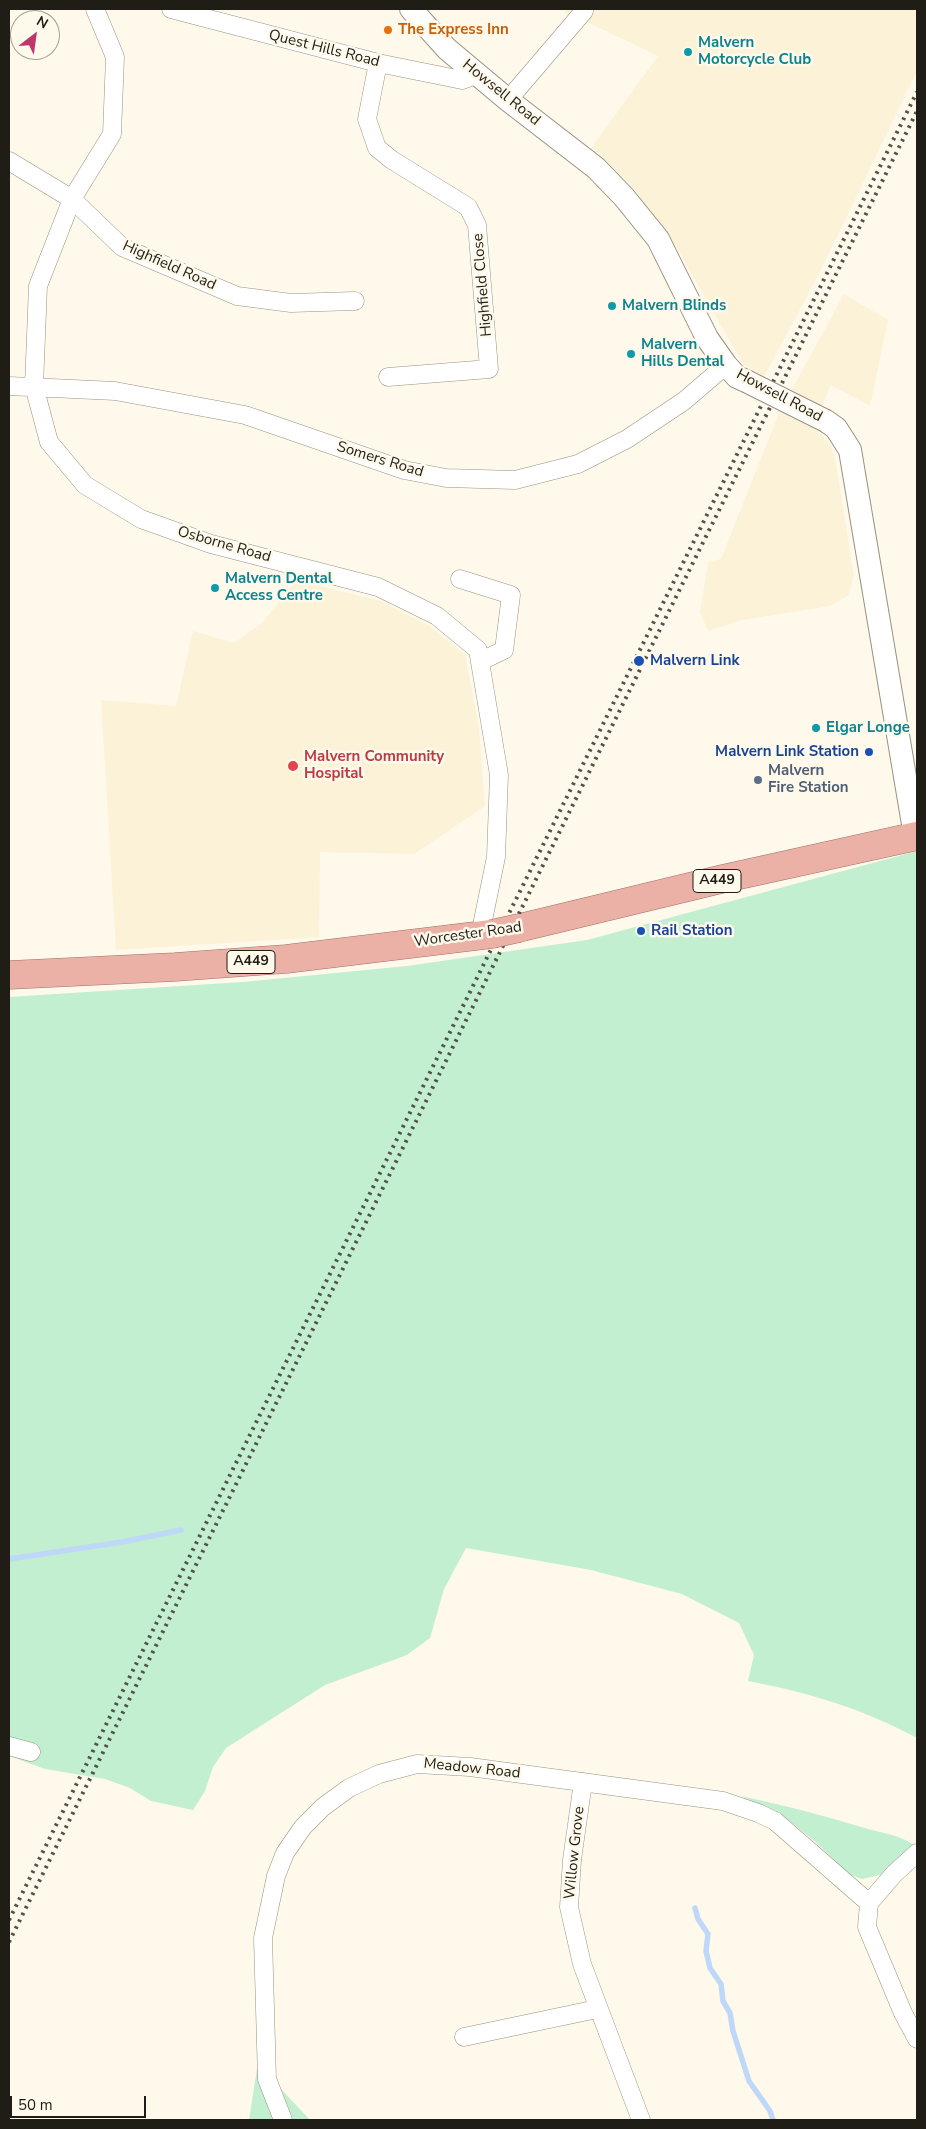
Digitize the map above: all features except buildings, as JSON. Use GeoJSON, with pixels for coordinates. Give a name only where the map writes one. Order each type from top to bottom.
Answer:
{"type":"FeatureCollection","features":[{"type":"Feature","properties":{"kind":"highway","name":"Worcester Road"},"geometry":{"type":"LineString","coordinates":[[9,974],[176,967],[286,959],[486,934],[916,836]]}},
{"type":"Feature","properties":{"kind":"street","name":"Osborne Road"},"geometry":{"type":"LineString","coordinates":[[95,9],[115,58],[112,134],[72,199],[38,286],[34,386],[48,442],[85,485],[141,518],[211,544],[378,588],[437,616],[478,650],[499,774],[496,857],[486,934]]}},
{"type":"Feature","properties":{"kind":"street","name":"Quest Hills Road"},"geometry":{"type":"LineString","coordinates":[[170,9],[378,63],[462,80],[478,74]]}},
{"type":"Feature","properties":{"kind":"street","name":"Howsell Road"},"geometry":{"type":"LineString","coordinates":[[411,9],[447,49],[508,100],[596,168],[624,197],[658,239],[707,338],[737,377],[826,421],[836,428],[850,450],[916,836]]}},
{"type":"Feature","properties":{"kind":"street"},"geometry":{"type":"LineString","coordinates":[[508,100],[584,12]]}},
{"type":"Feature","properties":{"kind":"street","name":"Highfield Close"},"geometry":{"type":"LineString","coordinates":[[378,63],[367,119],[377,148],[392,160],[468,207],[478,225],[489,369],[388,377]]}},
{"type":"Feature","properties":{"kind":"street","name":"Highfield Road"},"geometry":{"type":"LineString","coordinates":[[9,161],[72,199],[122,247],[237,296],[291,303],[355,301]]}},
{"type":"Feature","properties":{"kind":"street","name":"Somers Road"},"geometry":{"type":"LineString","coordinates":[[9,386],[115,391],[245,415],[404,470],[446,478],[515,480],[578,464],[626,439],[684,401],[726,365]]}},
{"type":"Feature","properties":{"kind":"street"},"geometry":{"type":"LineString","coordinates":[[460,579],[512,595],[504,650],[481,661]]}},
{"type":"Feature","properties":{"kind":"street"},"geometry":{"type":"LineString","coordinates":[[9,1746],[31,1752]]}},
{"type":"Feature","properties":{"kind":"street","name":"Meadow Road"},"geometry":{"type":"LineString","coordinates":[[283,2120],[267,2079],[263,1938],[276,1876],[285,1853],[303,1827],[323,1807],[349,1788],[379,1774],[417,1764],[470,1767],[723,1801],[776,1821],[869,1903]]}},
{"type":"Feature","properties":{"kind":"street","name":"Willow Grove"},"geometry":{"type":"LineString","coordinates":[[583,1782],[572,1860],[569,1907],[582,1964],[641,2120]]}},
{"type":"Feature","properties":{"kind":"street"},"geometry":{"type":"LineString","coordinates":[[917,1853],[894,1874],[869,1903],[867,1927],[903,2013],[917,2039]]}},
{"type":"Feature","properties":{"kind":"street"},"geometry":{"type":"LineString","coordinates":[[464,2037],[598,2009]]}},
{"type":"Feature","properties":{"kind":"shaded area"},"geometry":{"type":"Polygon","coordinates":[[[566,9],[917,9],[917,71],[819,274],[764,377],[743,364],[677,248],[634,188],[592,147],[658,56],[585,21],[583,23],[566,14],[566,9]]]}},
{"type":"Feature","properties":{"kind":"shaded area"},"geometry":{"type":"Polygon","coordinates":[[[844,294],[888,320],[870,406],[831,385],[821,406],[818,432],[831,445],[836,464],[854,576],[848,596],[831,605],[819,608],[742,620],[708,631],[700,612],[708,562],[721,559],[779,413],[844,294]]]}},
{"type":"Feature","properties":{"kind":"shaded area","name":"Malvern Community Hospital"},"geometry":{"type":"Polygon","coordinates":[[[297,580],[380,601],[428,625],[465,655],[479,727],[485,806],[414,854],[320,852],[319,937],[116,950],[101,700],[176,706],[193,631],[234,643],[262,623],[297,580]]]}},
{"type":"Feature","properties":{"kind":"green space"},"geometry":{"type":"Polygon","coordinates":[[[917,851],[917,1738],[856,1710],[792,1690],[748,1681],[754,1655],[739,1623],[682,1594],[591,1570],[466,1548],[444,1589],[430,1638],[407,1655],[325,1685],[226,1748],[213,1767],[205,1791],[193,1810],[151,1801],[130,1788],[105,1779],[45,1769],[9,1756],[9,997],[243,982],[407,966],[587,940],[917,851]]]}},
{"type":"Feature","properties":{"kind":"green space"},"geometry":{"type":"Polygon","coordinates":[[[741,1796],[893,1835],[915,1846],[880,1875],[862,1879],[848,1874],[818,1844],[790,1821],[741,1796]]]}},
{"type":"Feature","properties":{"kind":"green space"},"geometry":{"type":"Polygon","coordinates":[[[258,2062],[274,2120],[249,2120],[258,2062]]]}},
{"type":"Feature","properties":{"kind":"green space"},"geometry":{"type":"Polygon","coordinates":[[[281,2089],[310,2120],[293,2120],[281,2089]]]}},
{"type":"Feature","properties":{"kind":"waterway"},"geometry":{"type":"LineString","coordinates":[[9,1559],[122,1542],[181,1530]]}},
{"type":"Feature","properties":{"kind":"waterway"},"geometry":{"type":"LineString","coordinates":[[695,1908],[698,1919],[708,1934],[706,1951],[710,1968],[721,1984],[723,2001],[730,2013],[733,2031],[749,2081],[770,2111],[773,2120]]}},
{"type":"Feature","properties":{"kind":"railway"},"geometry":{"type":"LineString","coordinates":[[9,1920],[917,92]]}},
{"type":"Feature","properties":{"kind":"railway"},"geometry":{"type":"LineString","coordinates":[[9,1942],[917,111]]}},
{"type":"Feature","properties":{"kind":"place","name":"The Express Inn"},"geometry":{"type":"Point","coordinates":[388,30]}},
{"type":"Feature","properties":{"kind":"place","name":"Malvern Motorcycle Club"},"geometry":{"type":"Point","coordinates":[688,52]}},
{"type":"Feature","properties":{"kind":"place","name":"Malvern Blinds"},"geometry":{"type":"Point","coordinates":[612,306]}},
{"type":"Feature","properties":{"kind":"place","name":"Malvern Hills Dental"},"geometry":{"type":"Point","coordinates":[631,354]}},
{"type":"Feature","properties":{"kind":"place","name":"Malvern Dental Access Centre"},"geometry":{"type":"Point","coordinates":[215,588]}},
{"type":"Feature","properties":{"kind":"place","name":"Malvern Link"},"geometry":{"type":"Point","coordinates":[639,661]}},
{"type":"Feature","properties":{"kind":"place","name":"Elgar Longe"},"geometry":{"type":"Point","coordinates":[816,728]}},
{"type":"Feature","properties":{"kind":"place","name":"Malvern Link Station"},"geometry":{"type":"Point","coordinates":[869,752]}},
{"type":"Feature","properties":{"kind":"place","name":"Malvern Community Hospital"},"geometry":{"type":"Point","coordinates":[293,766]}},
{"type":"Feature","properties":{"kind":"place","name":"Malvern Fire Station"},"geometry":{"type":"Point","coordinates":[758,780]}},
{"type":"Feature","properties":{"kind":"place","name":"Rail Station"},"geometry":{"type":"Point","coordinates":[641,931]}}]}
